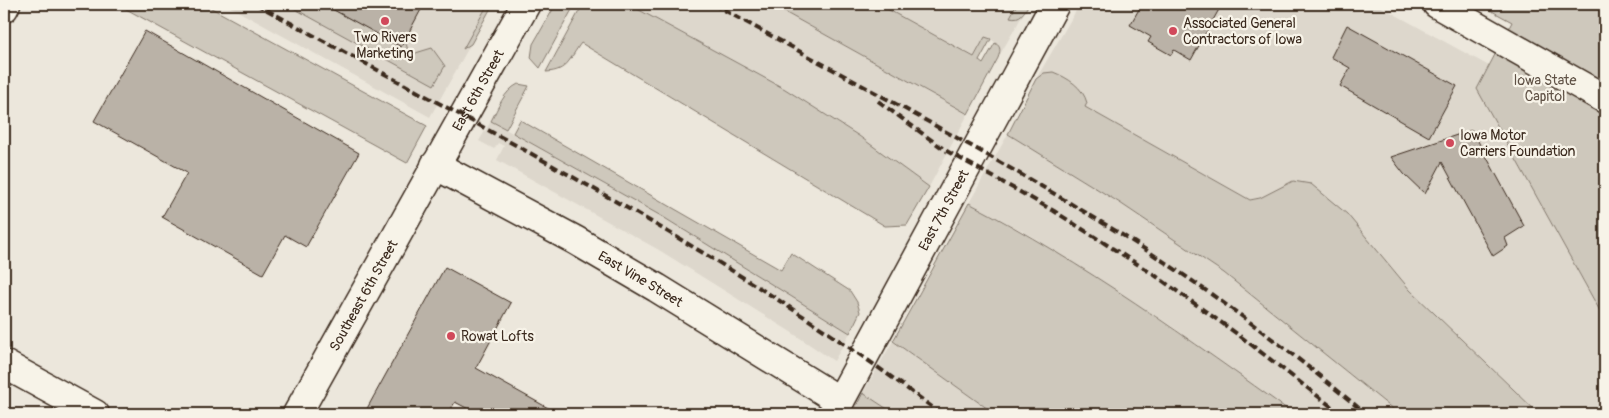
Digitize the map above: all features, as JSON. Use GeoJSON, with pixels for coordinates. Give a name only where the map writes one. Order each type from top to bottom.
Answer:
{"type":"FeatureCollection","features":[{"type":"Feature","properties":{"kind":"street"},"geometry":{"type":"LineString","coordinates":[[4,8],[6,4]]}},
{"type":"Feature","properties":{"kind":"street","name":"East 6th Street"},"geometry":{"type":"LineString","coordinates":[[432,170],[526,4]]}},
{"type":"Feature","properties":{"kind":"street","name":"East 7th Street"},"geometry":{"type":"LineString","coordinates":[[836,408],[906,283],[975,149],[1055,4]]}},
{"type":"Feature","properties":{"kind":"street"},"geometry":{"type":"LineString","coordinates":[[1437,4],[1605,99]]}},
{"type":"Feature","properties":{"kind":"street","name":"East Vine Street"},"geometry":{"type":"LineString","coordinates":[[432,170],[592,250],[836,408]]}},
{"type":"Feature","properties":{"kind":"street","name":"Southeast 6th Street"},"geometry":{"type":"LineString","coordinates":[[297,414],[432,170]]}},
{"type":"Feature","properties":{"kind":"street"},"geometry":{"type":"LineString","coordinates":[[4,364],[95,414]]}},
{"type":"Feature","properties":{"kind":"shaded area"},"geometry":{"type":"Polygon","coordinates":[[[225,4],[493,4],[430,117],[225,4]]]}},
{"type":"Feature","properties":{"kind":"shaded area"},"geometry":{"type":"Polygon","coordinates":[[[628,4],[770,4],[968,114],[929,187],[859,136],[785,89],[628,4]]]}},
{"type":"Feature","properties":{"kind":"shaded area"},"geometry":{"type":"Polygon","coordinates":[[[878,4],[1029,4],[998,58],[1001,51],[998,45],[991,39],[985,37],[974,57],[878,4]]]}},
{"type":"Feature","properties":{"kind":"shaded area"},"geometry":{"type":"Polygon","coordinates":[[[1080,4],[1376,4],[1489,66],[1477,89],[1605,320],[1605,414],[1539,414],[1410,290],[1347,214],[1260,198],[1250,200],[1085,107],[1044,73],[1036,79],[1080,4]]]}},
{"type":"Feature","properties":{"kind":"shaded area"},"geometry":{"type":"Polygon","coordinates":[[[491,121],[663,217],[850,333],[834,361],[659,250],[497,160],[504,146],[498,143],[494,149],[479,141],[491,121]]]}},
{"type":"Feature","properties":{"kind":"shaded area"},"geometry":{"type":"Polygon","coordinates":[[[1008,134],[1120,203],[1224,273],[1399,414],[1294,414],[1171,326],[1026,233],[969,203],[1008,134]]]}},
{"type":"Feature","properties":{"kind":"shaded area"},"geometry":{"type":"Polygon","coordinates":[[[893,341],[995,414],[895,414],[863,393],[893,341]]]}},
{"type":"Feature","properties":{"kind":"green space"},"geometry":{"type":"Polygon","coordinates":[[[117,4],[204,4],[427,126],[407,163],[117,4]]]}},
{"type":"Feature","properties":{"kind":"green space"},"geometry":{"type":"Polygon","coordinates":[[[286,4],[323,4],[401,46],[405,39],[409,55],[432,48],[445,66],[434,85],[286,4]]]}},
{"type":"Feature","properties":{"kind":"green space"},"geometry":{"type":"Polygon","coordinates":[[[488,4],[493,4],[471,44],[463,49],[488,4]]]}},
{"type":"Feature","properties":{"kind":"green space"},"geometry":{"type":"Polygon","coordinates":[[[556,4],[575,4],[540,68],[531,58],[533,44],[556,4]]]}},
{"type":"Feature","properties":{"kind":"green space"},"geometry":{"type":"Polygon","coordinates":[[[583,4],[628,4],[785,89],[859,136],[929,187],[907,225],[885,226],[581,43],[564,67],[546,72],[583,4]]]}},
{"type":"Feature","properties":{"kind":"green space"},"geometry":{"type":"Polygon","coordinates":[[[770,4],[878,4],[974,57],[985,37],[991,39],[979,61],[983,64],[995,43],[1000,50],[998,58],[968,114],[770,4]]]}},
{"type":"Feature","properties":{"kind":"green space"},"geometry":{"type":"Polygon","coordinates":[[[1017,4],[1029,4],[1020,16],[1010,17],[1017,4]]]}},
{"type":"Feature","properties":{"kind":"green space","name":"Iowa State Capitol"},"geometry":{"type":"Polygon","coordinates":[[[1479,4],[1605,4],[1605,320],[1477,89],[1512,22],[1479,4]]]}},
{"type":"Feature","properties":{"kind":"green space"},"geometry":{"type":"Polygon","coordinates":[[[1053,72],[1069,80],[1082,92],[1087,103],[1085,107],[1250,200],[1260,198],[1293,181],[1311,184],[1347,214],[1410,290],[1539,414],[1399,414],[1224,273],[1120,203],[1008,134],[1036,79],[1044,73],[1053,72]]]}},
{"type":"Feature","properties":{"kind":"green space"},"geometry":{"type":"Polygon","coordinates":[[[518,84],[529,86],[506,129],[491,121],[505,95],[518,84]]]}},
{"type":"Feature","properties":{"kind":"green space"},"geometry":{"type":"Polygon","coordinates":[[[520,120],[781,270],[791,253],[850,291],[857,302],[860,312],[850,333],[663,217],[513,133],[520,120]]]}},
{"type":"Feature","properties":{"kind":"green space"},"geometry":{"type":"Polygon","coordinates":[[[969,203],[1012,226],[1095,276],[1294,414],[995,414],[893,341],[969,203]]]}},
{"type":"Feature","properties":{"kind":"green space"},"geometry":{"type":"Polygon","coordinates":[[[863,393],[895,414],[852,414],[863,393]]]}},
{"type":"Feature","properties":{"kind":"building","name":"Two Rivers Marketing"},"geometry":{"type":"Polygon","coordinates":[[[323,4],[424,4],[401,47],[323,4]]]}},
{"type":"Feature","properties":{"kind":"building","name":"Associated General Contractors of Iowa"},"geometry":{"type":"Polygon","coordinates":[[[1142,4],[1222,4],[1191,60],[1174,50],[1171,55],[1148,42],[1151,37],[1130,25],[1142,4]]]}},
{"type":"Feature","properties":{"kind":"building"},"geometry":{"type":"Polygon","coordinates":[[[1347,25],[1457,86],[1429,137],[1340,86],[1350,68],[1331,57],[1347,25]]]}},
{"type":"Feature","properties":{"kind":"building"},"geometry":{"type":"Polygon","coordinates":[[[145,31],[359,153],[306,247],[285,235],[263,274],[162,217],[187,173],[94,121],[145,31]]]}},
{"type":"Feature","properties":{"kind":"building"},"geometry":{"type":"Polygon","coordinates":[[[1472,130],[1524,226],[1505,238],[1508,246],[1493,256],[1442,162],[1425,194],[1404,174],[1391,157],[1472,130]]]}},
{"type":"Feature","properties":{"kind":"building","name":"Rowat Lofts"},"geometry":{"type":"Polygon","coordinates":[[[445,267],[511,303],[476,368],[559,414],[478,414],[455,402],[448,414],[364,414],[445,267]]]}},
{"type":"Feature","properties":{"kind":"railway"},"geometry":{"type":"LineString","coordinates":[[256,4],[519,147],[693,247],[861,355],[941,414]]}},
{"type":"Feature","properties":{"kind":"railway"},"geometry":{"type":"LineString","coordinates":[[713,4],[977,149],[1132,241],[1193,281],[1252,324],[1366,414]]}},
{"type":"Feature","properties":{"kind":"railway"},"geometry":{"type":"LineString","coordinates":[[878,101],[945,150],[1054,211],[1156,276],[1240,336],[1341,414]]}},
{"type":"Feature","properties":{"kind":"place","name":"Two Rivers Marketing"},"geometry":{"type":"Point","coordinates":[385,21]}},
{"type":"Feature","properties":{"kind":"place","name":"Associated General Contractors of Iowa"},"geometry":{"type":"Point","coordinates":[1173,31]}},
{"type":"Feature","properties":{"kind":"place","name":"Iowa Motor Carriers Foundation"},"geometry":{"type":"Point","coordinates":[1450,143]}},
{"type":"Feature","properties":{"kind":"place","name":"Rowat Lofts"},"geometry":{"type":"Point","coordinates":[451,336]}}]}
